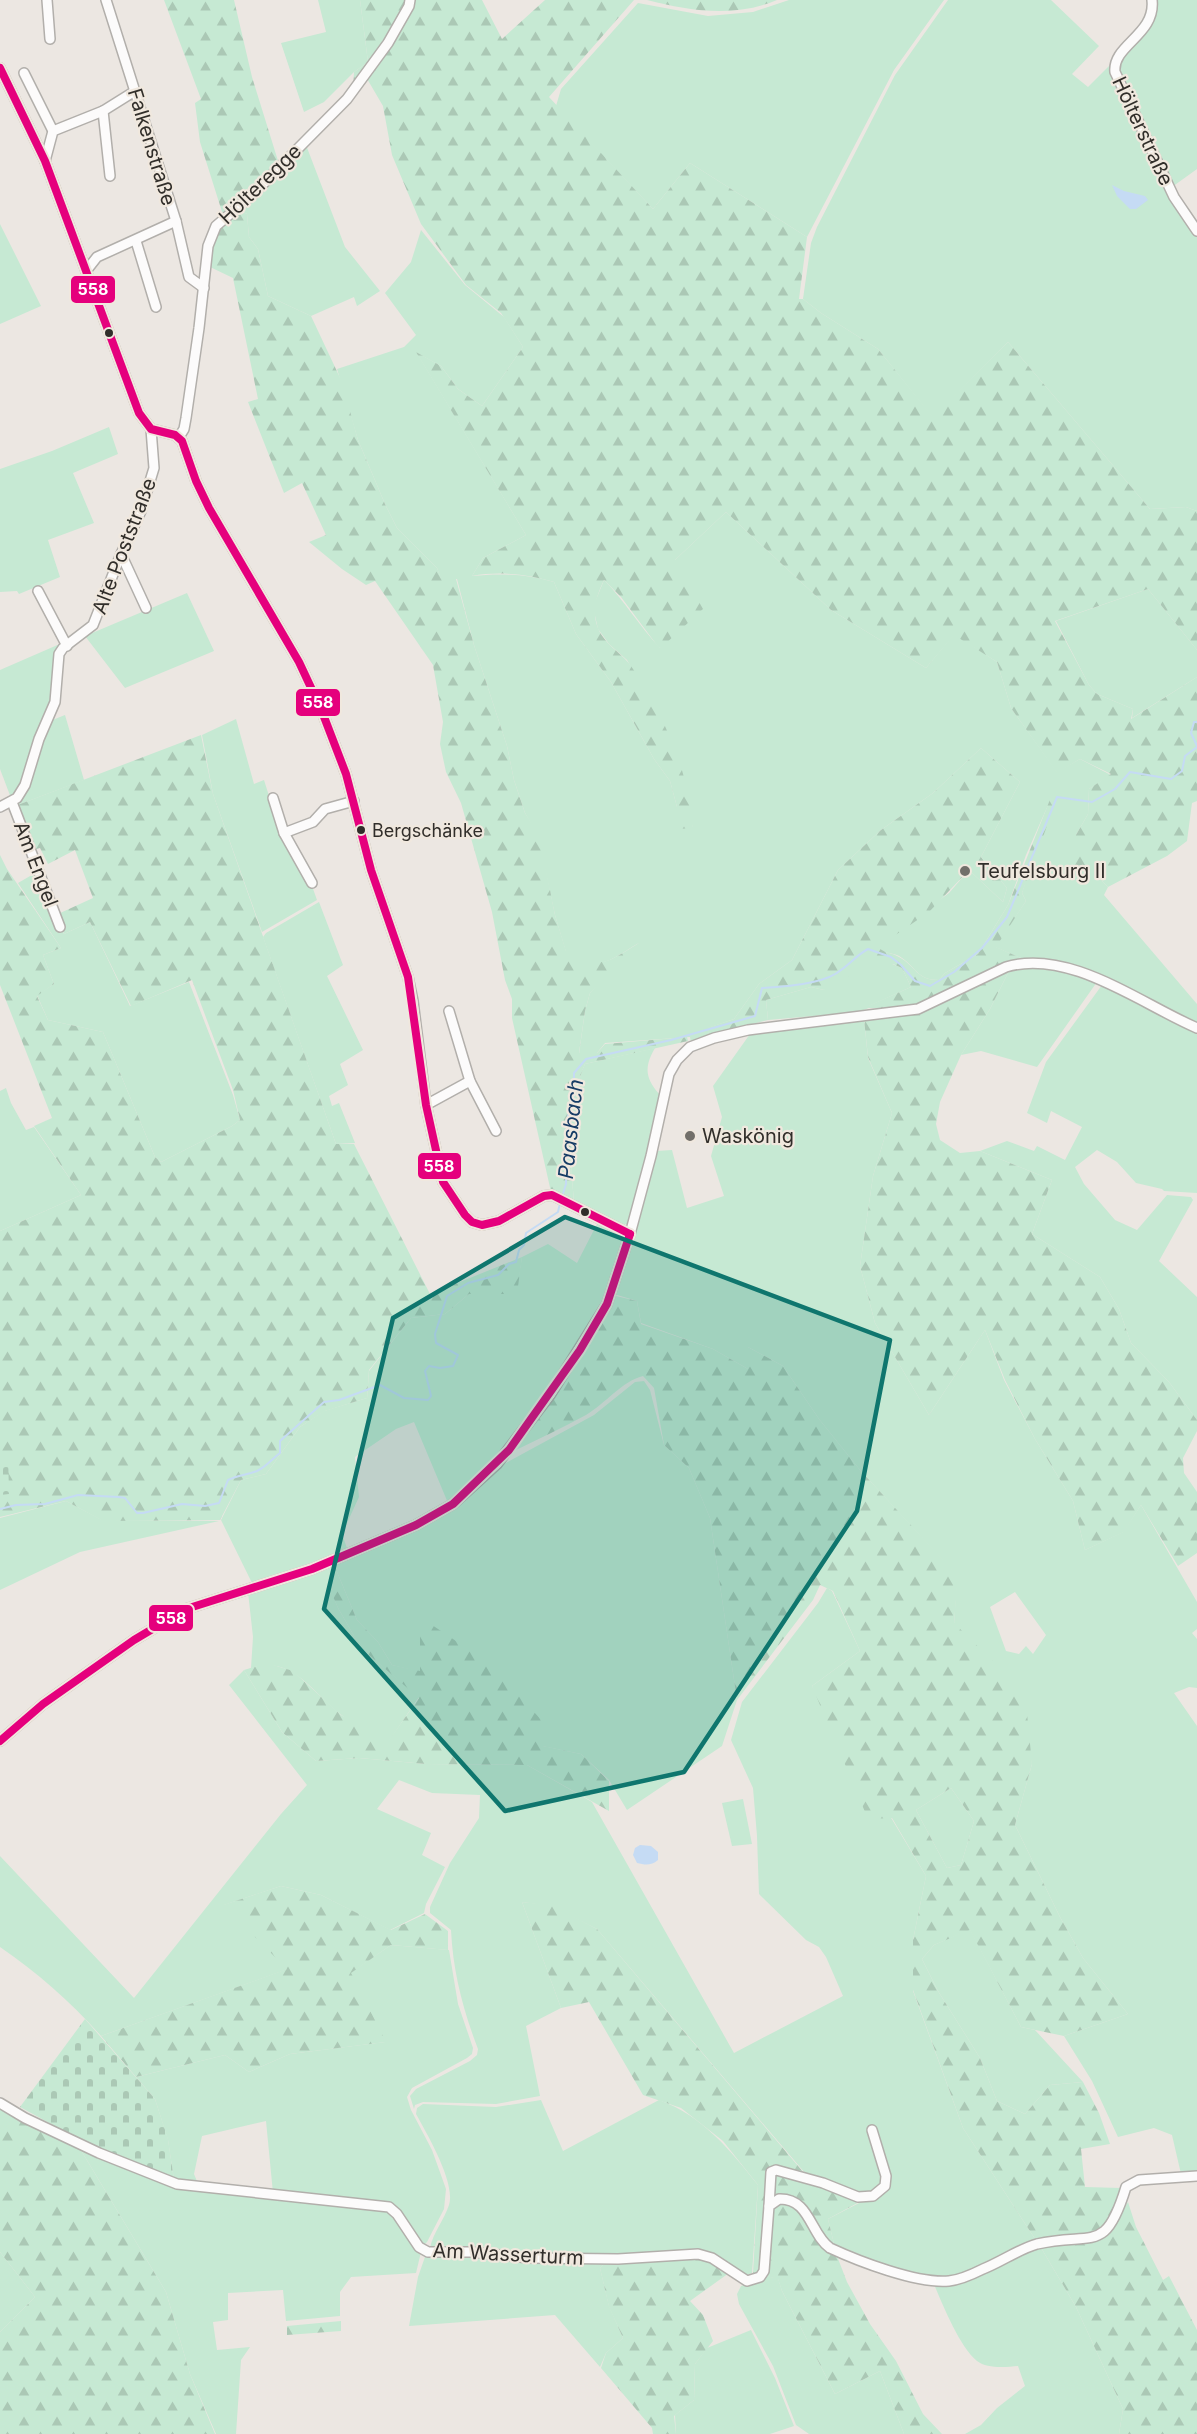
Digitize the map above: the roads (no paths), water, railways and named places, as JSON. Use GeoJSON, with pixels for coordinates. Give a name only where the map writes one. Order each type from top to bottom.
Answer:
{"type":"FeatureCollection","features":[{"type":"Feature","properties":{"kind":"street"},"geometry":{"type":"LineString","coordinates":[[47,0],[50,39]]}},
{"type":"Feature","properties":{"kind":"street","name":"Falkenstraße"},"geometry":{"type":"LineString","coordinates":[[106,0],[176,221],[189,277],[204,288]]}},
{"type":"Feature","properties":{"kind":"street","name":"Hölteregge"},"geometry":{"type":"LineString","coordinates":[[179,437],[184,426],[208,246],[216,226],[253,194],[347,99],[388,43],[409,6],[410,0]]}},
{"type":"Feature","properties":{"kind":"street","name":"Hölterstraße"},"geometry":{"type":"LineString","coordinates":[[1152,0],[1153,11],[1144,30],[1116,61],[1115,72],[1174,197],[1197,231]]}},
{"type":"Feature","properties":{"kind":"street"},"geometry":{"type":"LineString","coordinates":[[0,68],[45,161],[139,413],[151,429],[179,437],[209,508],[313,689],[354,801],[371,870],[411,990],[426,1105],[443,1182],[472,1221],[482,1225],[490,1225],[544,1196],[562,1198],[630,1234]]}},
{"type":"Feature","properties":{"kind":"street"},"geometry":{"type":"LineString","coordinates":[[24,73],[53,131],[45,161]]}},
{"type":"Feature","properties":{"kind":"street"},"geometry":{"type":"LineString","coordinates":[[53,131],[103,111],[135,91]]}},
{"type":"Feature","properties":{"kind":"street"},"geometry":{"type":"LineString","coordinates":[[103,111],[110,176]]}},
{"type":"Feature","properties":{"kind":"street"},"geometry":{"type":"LineString","coordinates":[[86,271],[97,257],[176,221]]}},
{"type":"Feature","properties":{"kind":"street"},"geometry":{"type":"LineString","coordinates":[[136,241],[156,308]]}},
{"type":"Feature","properties":{"kind":"street","name":"Alte Poststraße"},"geometry":{"type":"LineString","coordinates":[[67,646],[93,625],[141,511],[154,468],[151,429]]}},
{"type":"Feature","properties":{"kind":"street"},"geometry":{"type":"LineString","coordinates":[[121,554],[146,608]]}},
{"type":"Feature","properties":{"kind":"street"},"geometry":{"type":"LineString","coordinates":[[0,807],[12,802],[22,793],[39,739],[54,706],[58,658],[67,646],[38,591]]}},
{"type":"Feature","properties":{"kind":"street"},"geometry":{"type":"LineString","coordinates":[[273,798],[284,833],[312,883]]}},
{"type":"Feature","properties":{"kind":"street"},"geometry":{"type":"LineString","coordinates":[[284,833],[313,822],[325,809],[354,801]]}},
{"type":"Feature","properties":{"kind":"street","name":"Am Engel"},"geometry":{"type":"LineString","coordinates":[[12,802],[60,927]]}},
{"type":"Feature","properties":{"kind":"street"},"geometry":{"type":"LineString","coordinates":[[0,1741],[52,1698],[134,1640],[186,1609],[312,1569],[422,1522],[453,1504],[509,1450],[537,1414],[580,1350],[610,1296],[651,1156],[669,1074],[680,1055],[701,1042],[775,1025],[918,1009],[1000,970],[1019,963],[1036,962],[1059,965],[1083,973],[1197,1028]]}},
{"type":"Feature","properties":{"kind":"street"},"geometry":{"type":"LineString","coordinates":[[450,1011],[470,1081],[496,1131]]}},
{"type":"Feature","properties":{"kind":"street"},"geometry":{"type":"LineString","coordinates":[[426,1105],[470,1081]]}},
{"type":"Feature","properties":{"kind":"street","name":"Am Wasserturm"},"geometry":{"type":"LineString","coordinates":[[0,2103],[25,2118],[99,2153],[177,2184],[389,2207],[397,2214],[419,2247],[428,2252],[465,2251],[529,2258],[586,2259],[699,2254],[712,2258],[743,2280],[750,2281],[760,2277],[764,2271],[771,2172],[776,2170],[823,2182],[858,2197],[869,2197],[885,2186],[886,2176],[872,2130]]}},
{"type":"Feature","properties":{"kind":"street"},"geometry":{"type":"LineString","coordinates":[[769,2206],[779,2199],[794,2202],[809,2217],[824,2244],[838,2252],[905,2276],[949,2282],[983,2270],[1035,2245],[1060,2240],[1091,2239],[1104,2234],[1120,2205],[1126,2187],[1139,2180],[1197,2176]]}},
{"type":"Feature","properties":{"kind":"water"},"geometry":{"type":"Polygon","coordinates":[[[1112,185],[1124,191],[1145,196],[1148,200],[1136,209],[1130,209],[1117,196],[1112,185]]]}},
{"type":"Feature","properties":{"kind":"water"},"geometry":{"type":"Polygon","coordinates":[[[640,1845],[651,1846],[658,1852],[658,1860],[648,1864],[637,1863],[633,1855],[635,1848],[640,1845]]]}},
{"type":"Feature","properties":{"kind":"waterway","name":"Paasbach"},"geometry":{"type":"LineString","coordinates":[[1197,722],[1194,722],[1191,733],[1197,746]]}},
{"type":"Feature","properties":{"kind":"waterway","name":"Paasbach"},"geometry":{"type":"LineString","coordinates":[[562,1197],[566,1184],[567,1120],[574,1094],[574,1073],[586,1059],[671,1040],[755,1016],[762,988],[804,984],[825,979],[834,975],[868,949],[891,957],[915,981],[930,986],[954,972],[982,948],[1007,917],[1057,797],[1092,802],[1115,789],[1130,772],[1171,779],[1182,771],[1185,756],[1197,747]]}},
{"type":"Feature","properties":{"kind":"waterway","name":"Paasbach"},"geometry":{"type":"LineString","coordinates":[[0,1509],[16,1505],[45,1504],[78,1495],[125,1498],[137,1513],[182,1504],[205,1506],[219,1503],[228,1480],[257,1471],[266,1465],[280,1453],[280,1441],[324,1402],[339,1400],[380,1385],[404,1398],[428,1400],[431,1396],[425,1371],[429,1366],[440,1368],[453,1366],[458,1355],[436,1343],[435,1334],[447,1296],[468,1283],[498,1275],[509,1264],[516,1262],[519,1250],[524,1245],[526,1233],[558,1212],[560,1203]]}},
{"type":"Feature","properties":{"kind":"place","name":"Bergschänke"},"geometry":{"type":"Point","coordinates":[361,830]}},
{"type":"Feature","properties":{"kind":"place","name":"Teufelsburg II"},"geometry":{"type":"Point","coordinates":[965,871]}},
{"type":"Feature","properties":{"kind":"place","name":"Waskönig"},"geometry":{"type":"Point","coordinates":[690,1136]}}]}
